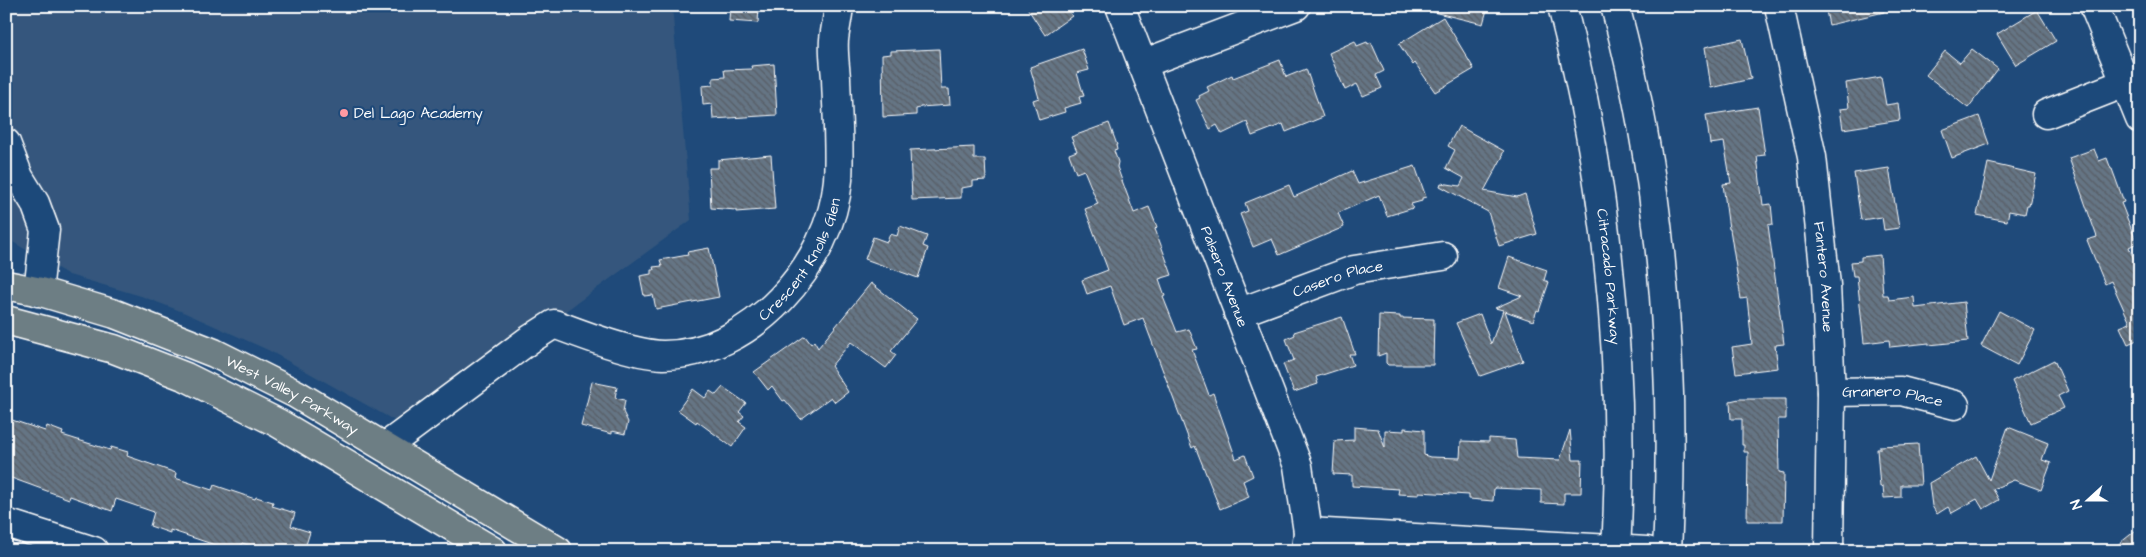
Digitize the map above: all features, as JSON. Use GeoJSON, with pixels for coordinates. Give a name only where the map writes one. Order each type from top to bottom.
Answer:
{"type":"FeatureCollection","features":[{"type":"Feature","properties":{"kind":"main road","name":"West Valley Parkway"},"geometry":{"type":"LineString","coordinates":[[6,284],[115,314],[214,353],[296,394],[558,551]]}},
{"type":"Feature","properties":{"kind":"main road","name":"West Valley Parkway"},"geometry":{"type":"LineString","coordinates":[[6,320],[114,350],[186,377],[278,423],[493,551]]}},
{"type":"Feature","properties":{"kind":"street","name":"Crescent Knolls Glen"},"geometry":{"type":"LineString","coordinates":[[385,447],[529,340],[554,324],[580,334],[645,353],[678,354],[708,346],[734,335],[780,300],[797,281],[826,232],[838,181],[834,41],[839,6]]}},
{"type":"Feature","properties":{"kind":"street","name":"Palsero Avenue"},"geometry":{"type":"LineString","coordinates":[[1120,6],[1298,466],[1307,541]]}},
{"type":"Feature","properties":{"kind":"street"},"geometry":{"type":"LineString","coordinates":[[1142,64],[1296,6]]}},
{"type":"Feature","properties":{"kind":"street","name":"Citracado Parkway"},"geometry":{"type":"LineString","coordinates":[[1562,6],[1579,72],[1592,144],[1614,302],[1620,446],[1617,550]]}},
{"type":"Feature","properties":{"kind":"street"},"geometry":{"type":"LineString","coordinates":[[1616,6],[1636,93],[1660,255],[1668,350],[1671,439],[1668,551]]}},
{"type":"Feature","properties":{"kind":"street","name":"Fantero Avenue"},"geometry":{"type":"LineString","coordinates":[[1779,6],[1812,157],[1826,285],[1831,392],[1829,551]]}},
{"type":"Feature","properties":{"kind":"street"},"geometry":{"type":"LineString","coordinates":[[2094,6],[2140,119]]}},
{"type":"Feature","properties":{"kind":"street"},"geometry":{"type":"LineString","coordinates":[[2046,114],[2125,82]]}},
{"type":"Feature","properties":{"kind":"street"},"geometry":{"type":"LineString","coordinates":[[6,143],[19,177],[35,203],[45,230],[38,292]]}},
{"type":"Feature","properties":{"kind":"street","name":"Casero Place"},"geometry":{"type":"LineString","coordinates":[[1238,313],[1354,270],[1443,256]]}},
{"type":"Feature","properties":{"kind":"street","name":"Granero Place"},"geometry":{"type":"LineString","coordinates":[[1831,392],[1901,391],[1955,405]]}},
{"type":"Feature","properties":{"kind":"street"},"geometry":{"type":"LineString","coordinates":[[6,523],[50,544],[94,551]]}},
{"type":"Feature","properties":{"kind":"street"},"geometry":{"type":"LineString","coordinates":[[1307,541],[1647,551]]}},
{"type":"Feature","properties":{"kind":"shaded area","name":"Del Lago Academy"},"geometry":{"type":"Polygon","coordinates":[[[6,6],[672,6],[691,220],[406,427],[268,350],[183,312],[141,296],[69,275],[6,238],[6,6]]]}},
{"type":"Feature","properties":{"kind":"building"},"geometry":{"type":"Polygon","coordinates":[[[730,6],[759,6],[758,23],[729,21],[730,6]]]}},
{"type":"Feature","properties":{"kind":"building"},"geometry":{"type":"Polygon","coordinates":[[[1026,6],[1065,6],[1072,16],[1045,35],[1026,6]]]}},
{"type":"Feature","properties":{"kind":"building"},"geometry":{"type":"Polygon","coordinates":[[[1434,6],[1488,6],[1483,24],[1433,12],[1434,6]]]}},
{"type":"Feature","properties":{"kind":"building"},"geometry":{"type":"Polygon","coordinates":[[[1825,6],[1883,6],[1884,12],[1829,25],[1825,6]]]}},
{"type":"Feature","properties":{"kind":"building"},"geometry":{"type":"Polygon","coordinates":[[[2037,10],[2056,41],[2016,65],[1997,34],[2037,10]]]}},
{"type":"Feature","properties":{"kind":"building"},"geometry":{"type":"Polygon","coordinates":[[[1443,17],[1474,69],[1435,92],[1399,44],[1443,17]]]}},
{"type":"Feature","properties":{"kind":"building"},"geometry":{"type":"Polygon","coordinates":[[[1742,39],[1751,79],[1711,88],[1705,47],[1742,39]]]}},
{"type":"Feature","properties":{"kind":"building"},"geometry":{"type":"Polygon","coordinates":[[[1355,41],[1357,46],[1371,42],[1384,71],[1376,75],[1382,88],[1363,96],[1357,84],[1345,90],[1329,53],[1355,41]]]}},
{"type":"Feature","properties":{"kind":"building"},"geometry":{"type":"Polygon","coordinates":[[[939,49],[941,89],[949,89],[950,105],[920,107],[916,109],[916,115],[883,117],[882,55],[891,54],[891,51],[939,49]]]}},
{"type":"Feature","properties":{"kind":"building"},"geometry":{"type":"Polygon","coordinates":[[[1082,49],[1089,70],[1077,73],[1084,96],[1079,97],[1081,103],[1064,108],[1065,112],[1039,120],[1033,100],[1039,98],[1030,67],[1082,49]]]}},
{"type":"Feature","properties":{"kind":"building"},"geometry":{"type":"Polygon","coordinates":[[[1972,49],[1998,69],[1968,108],[1926,75],[1945,51],[1960,63],[1972,49]]]}},
{"type":"Feature","properties":{"kind":"building"},"geometry":{"type":"Polygon","coordinates":[[[1280,60],[1286,77],[1306,69],[1323,117],[1286,132],[1283,124],[1252,136],[1247,122],[1222,134],[1217,125],[1210,129],[1196,100],[1200,98],[1199,96],[1209,91],[1207,87],[1232,75],[1233,78],[1280,60]]]}},
{"type":"Feature","properties":{"kind":"building"},"geometry":{"type":"Polygon","coordinates":[[[774,64],[777,115],[713,119],[712,104],[703,105],[702,86],[713,85],[713,78],[725,77],[724,70],[752,69],[751,66],[774,64]]]}},
{"type":"Feature","properties":{"kind":"building"},"geometry":{"type":"Polygon","coordinates":[[[1881,77],[1886,105],[1898,103],[1900,120],[1843,129],[1840,109],[1849,108],[1846,83],[1881,77]]]}},
{"type":"Feature","properties":{"kind":"building"},"geometry":{"type":"Polygon","coordinates":[[[1758,107],[1765,155],[1757,156],[1763,205],[1771,204],[1773,224],[1768,225],[1784,344],[1775,345],[1778,368],[1736,373],[1732,347],[1752,344],[1747,298],[1741,299],[1729,229],[1723,184],[1731,183],[1724,142],[1710,144],[1706,115],[1758,107]]]}},
{"type":"Feature","properties":{"kind":"building"},"geometry":{"type":"Polygon","coordinates":[[[1979,116],[1989,144],[1952,158],[1942,130],[1979,116]]]}},
{"type":"Feature","properties":{"kind":"building"},"geometry":{"type":"Polygon","coordinates":[[[1109,123],[1117,145],[1117,150],[1114,151],[1118,162],[1117,167],[1134,213],[1149,207],[1157,227],[1155,229],[1172,275],[1159,279],[1165,296],[1163,297],[1177,332],[1189,329],[1197,349],[1192,350],[1209,395],[1213,393],[1236,459],[1245,455],[1253,476],[1243,481],[1249,497],[1220,509],[1195,446],[1192,448],[1143,318],[1124,325],[1110,286],[1087,294],[1082,280],[1108,270],[1085,209],[1098,204],[1084,170],[1076,173],[1069,154],[1077,151],[1071,137],[1109,123]]]}},
{"type":"Feature","properties":{"kind":"building"},"geometry":{"type":"Polygon","coordinates":[[[1459,126],[1504,151],[1484,191],[1517,197],[1525,194],[1537,234],[1499,246],[1488,212],[1440,186],[1441,183],[1460,186],[1464,178],[1446,168],[1455,150],[1448,146],[1459,126]]]}},
{"type":"Feature","properties":{"kind":"building"},"geometry":{"type":"Polygon","coordinates":[[[974,147],[974,159],[985,159],[986,180],[973,181],[973,186],[961,188],[961,198],[912,200],[910,150],[974,147]]]}},
{"type":"Feature","properties":{"kind":"building"},"geometry":{"type":"Polygon","coordinates":[[[2094,149],[2099,161],[2107,158],[2124,202],[2121,203],[2137,243],[2129,247],[2140,274],[2140,345],[2137,340],[2128,344],[2120,327],[2130,323],[2111,281],[2105,284],[2087,240],[2097,237],[2069,158],[2094,149]]]}},
{"type":"Feature","properties":{"kind":"building"},"geometry":{"type":"Polygon","coordinates":[[[771,155],[775,209],[736,212],[736,210],[711,208],[709,168],[718,168],[718,160],[771,155]]]}},
{"type":"Feature","properties":{"kind":"building"},"geometry":{"type":"Polygon","coordinates":[[[1988,163],[2036,174],[2025,214],[2009,211],[2007,221],[1977,215],[1988,163]]]}},
{"type":"Feature","properties":{"kind":"building"},"geometry":{"type":"Polygon","coordinates":[[[1415,166],[1426,197],[1422,198],[1422,201],[1411,204],[1413,208],[1387,216],[1379,195],[1338,213],[1344,227],[1279,255],[1272,239],[1253,247],[1240,214],[1248,211],[1245,203],[1289,185],[1294,197],[1352,171],[1358,184],[1415,166]]]}},
{"type":"Feature","properties":{"kind":"building"},"geometry":{"type":"Polygon","coordinates":[[[1889,168],[1899,228],[1884,230],[1882,217],[1861,220],[1854,173],[1889,168]]]}},
{"type":"Feature","properties":{"kind":"building"},"geometry":{"type":"Polygon","coordinates":[[[900,226],[927,236],[923,246],[928,248],[918,278],[865,259],[873,237],[887,242],[890,234],[897,236],[900,226]]]}},
{"type":"Feature","properties":{"kind":"building"},"geometry":{"type":"Polygon","coordinates":[[[709,248],[719,297],[656,309],[653,295],[644,296],[640,276],[651,274],[651,270],[654,270],[653,267],[662,266],[660,260],[688,255],[687,252],[709,248]]]}},
{"type":"Feature","properties":{"kind":"building"},"geometry":{"type":"Polygon","coordinates":[[[1880,255],[1883,295],[1888,295],[1889,300],[1914,297],[1915,308],[1964,302],[1968,341],[1890,347],[1889,340],[1864,343],[1857,276],[1853,276],[1851,262],[1861,261],[1861,257],[1880,255]]]}},
{"type":"Feature","properties":{"kind":"building"},"geometry":{"type":"Polygon","coordinates":[[[1509,257],[1547,270],[1544,280],[1549,282],[1539,311],[1537,310],[1533,321],[1505,311],[1523,361],[1480,376],[1456,323],[1480,314],[1491,344],[1503,310],[1495,308],[1522,296],[1499,288],[1509,257]]]}},
{"type":"Feature","properties":{"kind":"building"},"geometry":{"type":"Polygon","coordinates":[[[871,283],[917,319],[891,351],[896,355],[886,368],[851,342],[831,366],[848,392],[835,402],[831,397],[801,419],[785,400],[783,401],[772,386],[768,390],[754,372],[805,336],[811,344],[814,341],[818,348],[871,283]]]}},
{"type":"Feature","properties":{"kind":"building"},"geometry":{"type":"Polygon","coordinates":[[[1999,311],[2035,330],[2017,365],[1981,346],[1999,311]]]}},
{"type":"Feature","properties":{"kind":"building"},"geometry":{"type":"Polygon","coordinates":[[[1379,315],[1434,319],[1433,365],[1388,365],[1386,363],[1386,353],[1378,356],[1379,315]]]}},
{"type":"Feature","properties":{"kind":"building"},"geometry":{"type":"Polygon","coordinates":[[[1342,317],[1355,354],[1349,354],[1353,365],[1316,377],[1318,384],[1294,392],[1283,364],[1294,360],[1286,339],[1295,335],[1294,332],[1342,317]]]}},
{"type":"Feature","properties":{"kind":"building"},"geometry":{"type":"Polygon","coordinates":[[[2054,360],[2068,391],[2058,396],[2064,408],[2031,423],[2012,381],[2054,360]]]}},
{"type":"Feature","properties":{"kind":"building"},"geometry":{"type":"Polygon","coordinates":[[[592,382],[617,387],[615,398],[625,400],[623,412],[628,422],[625,434],[612,431],[612,434],[581,426],[592,382]]]}},
{"type":"Feature","properties":{"kind":"building"},"geometry":{"type":"Polygon","coordinates":[[[723,387],[746,403],[739,412],[744,416],[739,422],[746,427],[732,447],[697,421],[696,423],[678,410],[693,389],[705,398],[710,391],[716,395],[723,387]]]}},
{"type":"Feature","properties":{"kind":"building"},"geometry":{"type":"Polygon","coordinates":[[[1739,399],[1786,399],[1786,419],[1778,419],[1779,472],[1784,473],[1783,521],[1747,521],[1748,452],[1744,452],[1744,445],[1742,445],[1742,419],[1731,419],[1730,401],[1739,399]]]}},
{"type":"Feature","properties":{"kind":"building"},"geometry":{"type":"Polygon","coordinates":[[[6,418],[45,431],[47,426],[63,432],[62,435],[110,450],[111,447],[128,452],[127,456],[176,473],[175,478],[212,490],[214,485],[255,499],[256,497],[273,502],[272,506],[295,513],[291,526],[310,532],[304,551],[265,551],[242,543],[239,551],[217,551],[218,546],[170,530],[170,533],[150,526],[154,512],[116,499],[112,511],[70,496],[69,499],[6,476],[6,418]]]}},
{"type":"Feature","properties":{"kind":"building"},"geometry":{"type":"Polygon","coordinates":[[[1354,427],[1378,429],[1385,448],[1385,430],[1404,431],[1404,428],[1424,430],[1424,455],[1430,457],[1460,458],[1461,441],[1489,442],[1489,438],[1515,440],[1517,458],[1560,460],[1570,430],[1573,460],[1582,460],[1581,493],[1564,493],[1564,504],[1541,503],[1541,490],[1494,488],[1493,501],[1469,499],[1469,495],[1419,492],[1419,495],[1398,494],[1399,489],[1352,486],[1352,475],[1333,474],[1335,441],[1354,440],[1354,427]]]}},
{"type":"Feature","properties":{"kind":"building"},"geometry":{"type":"Polygon","coordinates":[[[2008,427],[2048,443],[2042,460],[2051,463],[2041,490],[2014,480],[1993,489],[1999,500],[1983,509],[1977,499],[1952,513],[1948,507],[1937,514],[1932,506],[1929,483],[1976,456],[1989,480],[2008,427]]]}},
{"type":"Feature","properties":{"kind":"building"},"geometry":{"type":"Polygon","coordinates":[[[1918,444],[1921,485],[1901,485],[1901,497],[1884,498],[1883,486],[1880,487],[1877,449],[1880,449],[1880,446],[1918,444]]]}},
{"type":"Feature","properties":{"kind":"building"},"geometry":{"type":"Polygon","coordinates":[[[2140,527],[2140,551],[2110,551],[2140,527]]]}},
{"type":"Feature","properties":{"kind":"place","name":"Del Lago Academy"},"geometry":{"type":"Point","coordinates":[344,113]}}]}
